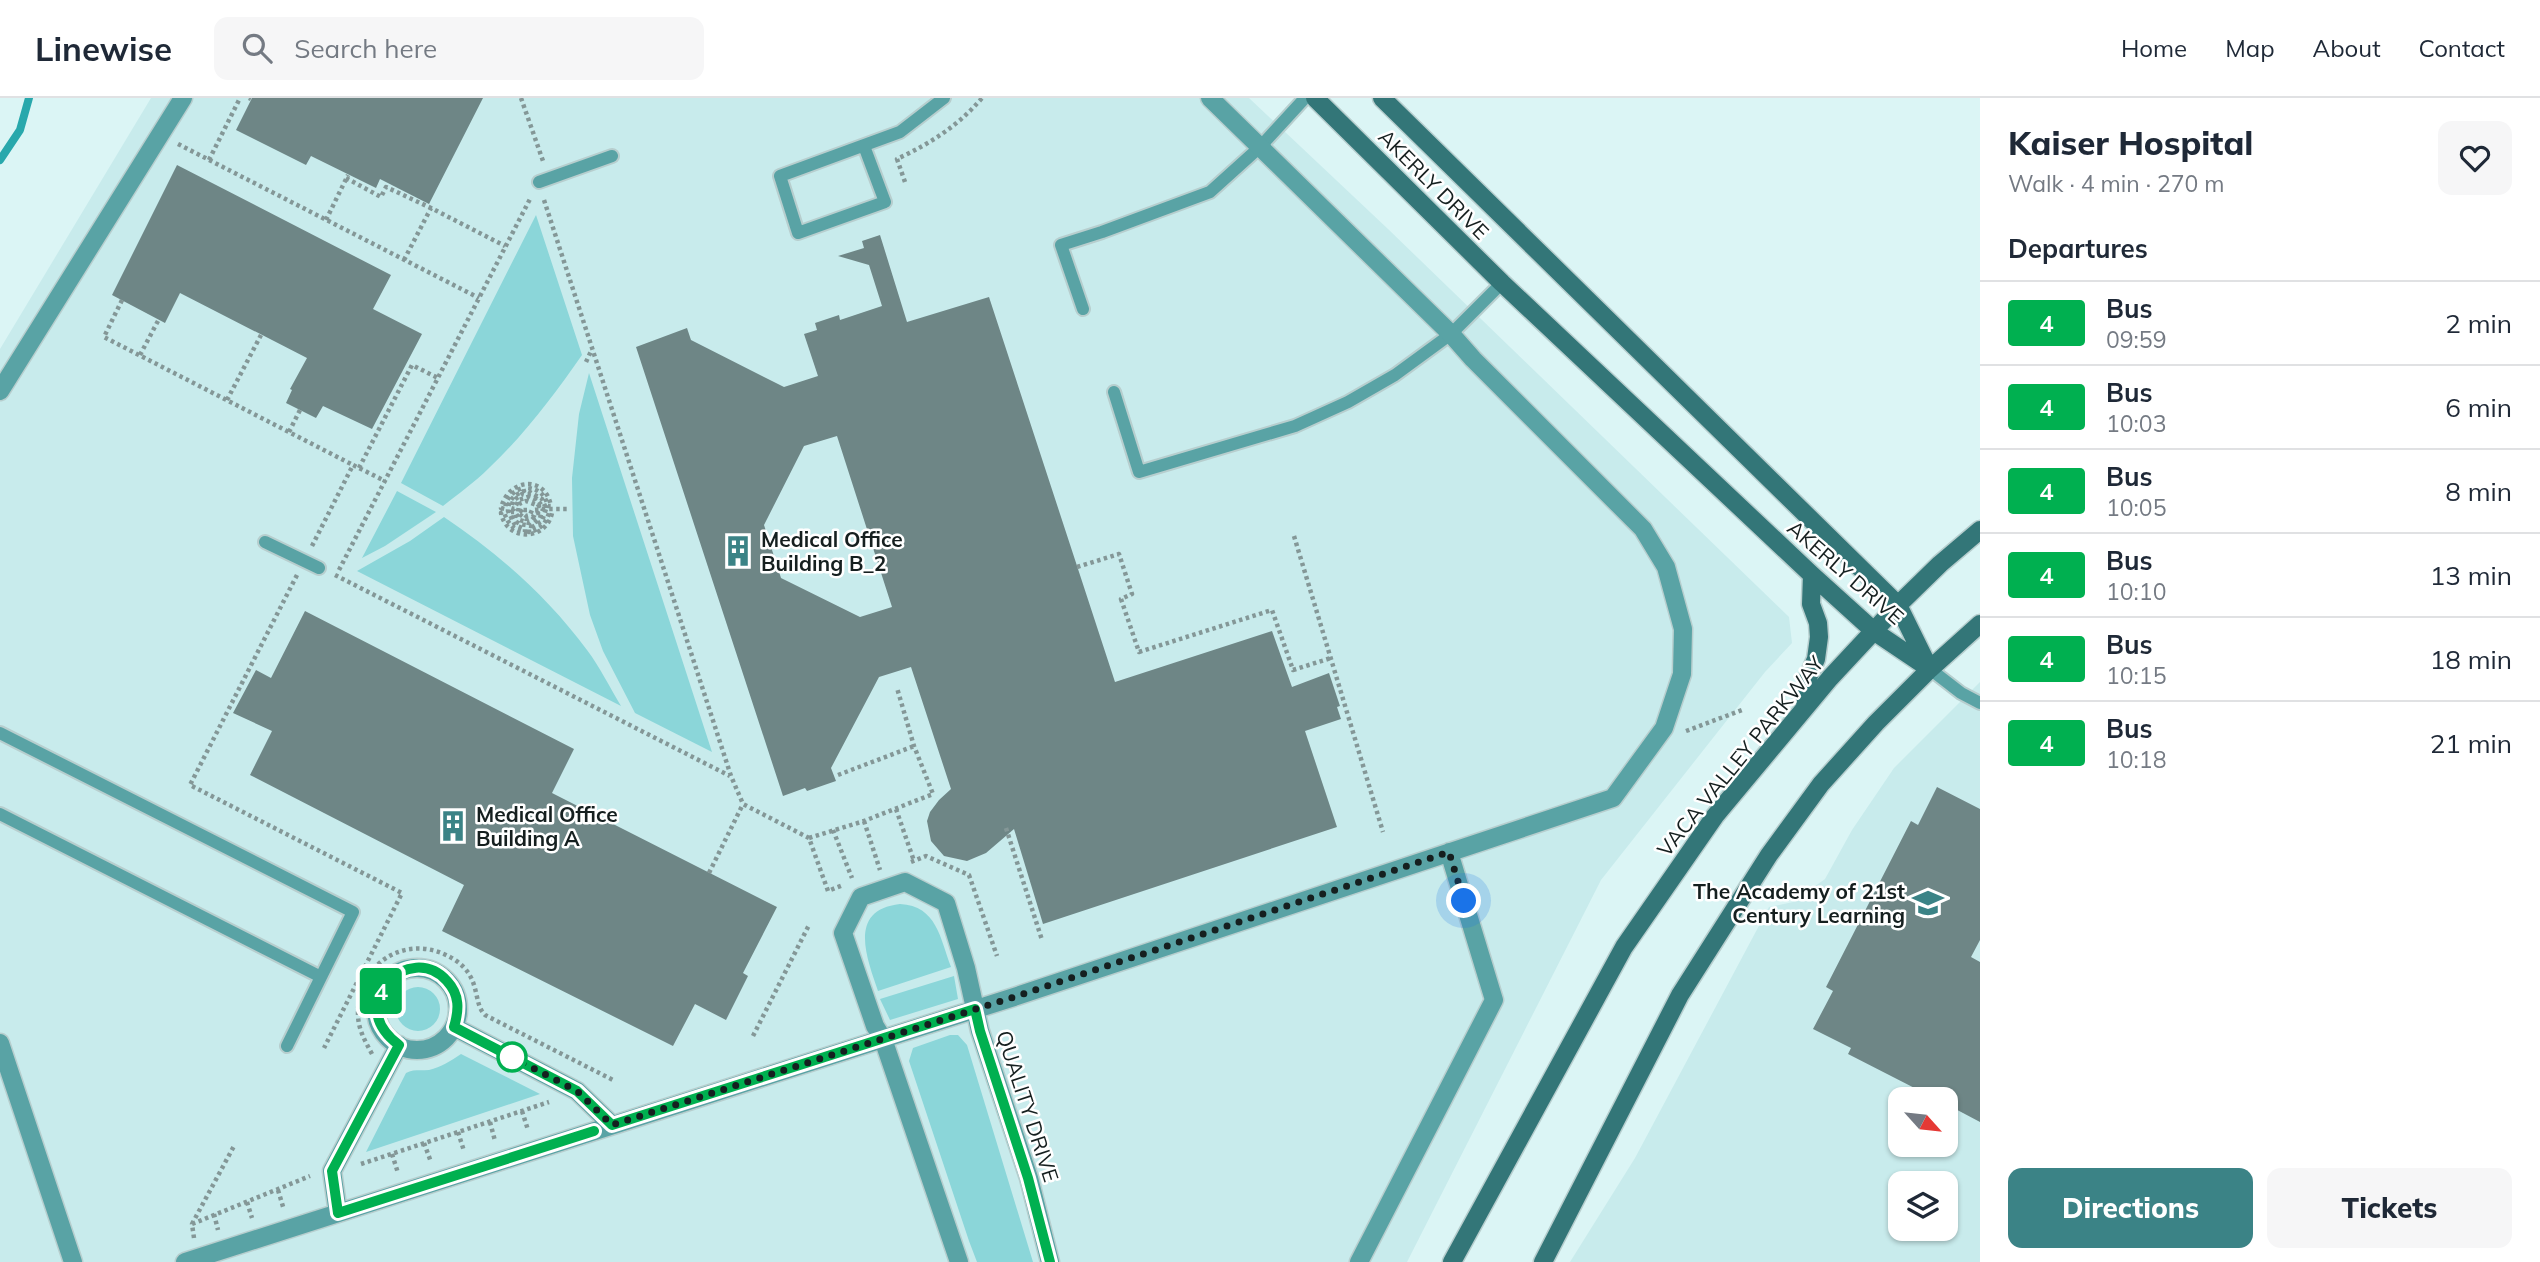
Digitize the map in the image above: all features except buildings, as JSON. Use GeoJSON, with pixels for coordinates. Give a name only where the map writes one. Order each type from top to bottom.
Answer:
{"type":"FeatureCollection","features":[{"type":"Feature","properties":{"kind":"main road","name":"AKERLY DRIVE"},"geometry":{"type":"LineString","coordinates":[[1315,98],[1502,283],[1812,575],[1875,632],[1930,669]]}},
{"type":"Feature","properties":{"kind":"main road","name":"AKERLY DRIVE"},"geometry":{"type":"LineString","coordinates":[[1382,98],[1898,605],[1930,669]]}},
{"type":"Feature","properties":{"kind":"main road","name":"VACA VALLEY PARKWAY"},"geometry":{"type":"LineString","coordinates":[[1452,1262],[1624,947],[1715,816],[1805,708],[1898,605],[1980,530]]}},
{"type":"Feature","properties":{"kind":"main road"},"geometry":{"type":"LineString","coordinates":[[1805,708],[1807,680],[1816,659],[1819,637],[1818,622],[1811,604],[1812,575]]}},
{"type":"Feature","properties":{"kind":"main road"},"geometry":{"type":"LineString","coordinates":[[1543,1262],[1680,995],[1769,855],[1821,785],[1930,669],[1980,624]]}},
{"type":"Feature","properties":{"kind":"street"},"geometry":{"type":"LineString","coordinates":[[0,391],[183,98]]}},
{"type":"Feature","properties":{"kind":"street"},"geometry":{"type":"LineString","coordinates":[[185,1262],[883,1039],[1613,798],[1664,728],[1682,674],[1683,629],[1666,567],[1643,528],[1451,334],[1426,313],[1210,98]]}},
{"type":"Feature","properties":{"kind":"street"},"geometry":{"type":"LineString","coordinates":[[1359,1262],[1494,1000],[1449,852]]}},
{"type":"Feature","properties":{"kind":"street","name":"QUALITY DRIVE"},"geometry":{"type":"LineString","coordinates":[[959,1262],[883,1039],[875,1027],[865,1000],[844,933],[861,897],[905,882],[946,903],[966,968],[980,1031],[1028,1178],[1050,1262]]}},
{"type":"Feature","properties":{"kind":"street"},"geometry":{"type":"LineString","coordinates":[[405,970],[432,970],[444,977],[453,988],[458,1014],[454,1027],[440,1043],[430,1048],[420,1050],[399,1045],[388,1037],[380,1026],[378,999],[383,986],[393,976],[405,970]]}},
{"type":"Feature","properties":{"kind":"street"},"geometry":{"type":"LineString","coordinates":[[454,1027],[577,1091],[612,1125]]}},
{"type":"Feature","properties":{"kind":"street"},"geometry":{"type":"LineString","coordinates":[[0,1042],[73,1262]]}},
{"type":"Feature","properties":{"kind":"street"},"geometry":{"type":"LineString","coordinates":[[338,1213],[332,1171],[399,1045]]}},
{"type":"Feature","properties":{"kind":"lane"},"geometry":{"type":"LineString","coordinates":[[864,146],[884,202],[798,233],[780,176],[900,132],[944,98]]}},
{"type":"Feature","properties":{"kind":"lane"},"geometry":{"type":"LineString","coordinates":[[1083,309],[1061,245],[1210,192],[1261,146],[1305,98]]}},
{"type":"Feature","properties":{"kind":"lane"},"geometry":{"type":"LineString","coordinates":[[544,180],[612,156]]}},
{"type":"Feature","properties":{"kind":"lane"},"geometry":{"type":"LineString","coordinates":[[1114,392],[1139,472],[1296,426],[1348,402],[1395,375],[1451,334],[1502,283]]}},
{"type":"Feature","properties":{"kind":"lane"},"geometry":{"type":"LineString","coordinates":[[265,542],[319,568]]}},
{"type":"Feature","properties":{"kind":"lane"},"geometry":{"type":"LineString","coordinates":[[1930,669],[1961,693],[1980,703]]}},
{"type":"Feature","properties":{"kind":"lane"},"geometry":{"type":"LineString","coordinates":[[0,733],[353,912],[287,1046]]}},
{"type":"Feature","properties":{"kind":"lane"},"geometry":{"type":"LineString","coordinates":[[0,814],[321,976]]}},
{"type":"Feature","properties":{"kind":"path"},"geometry":{"type":"LineString","coordinates":[[209,160],[240,98]]}},
{"type":"Feature","properties":{"kind":"path"},"geometry":{"type":"LineString","coordinates":[[521,98],[592,349],[731,776],[743,804],[810,838],[828,891]]}},
{"type":"Feature","properties":{"kind":"path"},"geometry":{"type":"LineString","coordinates":[[905,182],[897,159],[953,127],[982,98]]}},
{"type":"Feature","properties":{"kind":"path"},"geometry":{"type":"LineString","coordinates":[[176,143],[479,298]]}},
{"type":"Feature","properties":{"kind":"path"},"geometry":{"type":"LineString","coordinates":[[326,220],[347,176],[381,197],[386,187],[505,246]]}},
{"type":"Feature","properties":{"kind":"path"},"geometry":{"type":"LineString","coordinates":[[336,576],[505,246],[544,180]]}},
{"type":"Feature","properties":{"kind":"path"},"geometry":{"type":"LineString","coordinates":[[404,260],[431,208]]}},
{"type":"Feature","properties":{"kind":"path"},"geometry":{"type":"LineString","coordinates":[[122,300],[104,337],[385,481]]}},
{"type":"Feature","properties":{"kind":"path"},"geometry":{"type":"LineString","coordinates":[[140,355],[159,319]]}},
{"type":"Feature","properties":{"kind":"path"},"geometry":{"type":"LineString","coordinates":[[227,400],[261,335]]}},
{"type":"Feature","properties":{"kind":"path"},"geometry":{"type":"LineString","coordinates":[[586,362],[592,349]]}},
{"type":"Feature","properties":{"kind":"path"},"geometry":{"type":"LineString","coordinates":[[359,468],[412,365],[438,378]]}},
{"type":"Feature","properties":{"kind":"path"},"geometry":{"type":"LineString","coordinates":[[289,432],[300,410]]}},
{"type":"Feature","properties":{"kind":"path"},"geometry":{"type":"LineString","coordinates":[[324,1048],[402,893],[190,785],[353,465]]}},
{"type":"Feature","properties":{"kind":"path"},"geometry":{"type":"LineString","coordinates":[[527,510],[520,510],[526,516],[530,515],[532,510],[542,509],[540,518],[530,526],[520,524],[511,512],[529,523],[537,517],[538,513],[526,519],[517,513],[519,504],[526,501],[539,506],[536,500],[528,497],[519,500],[514,509],[511,508],[513,501],[522,494],[536,498],[541,506],[545,506],[542,499],[528,491],[528,488],[538,491],[546,499],[548,506],[551,506],[548,496],[535,486],[524,484],[513,487],[505,496],[501,508],[505,509],[513,492],[523,488],[524,491],[510,500],[508,511],[515,525],[526,529],[525,532],[514,528],[504,512],[501,513],[506,526],[513,532],[527,536],[536,533],[546,527],[552,513],[549,513],[545,523],[537,529],[529,532],[529,528],[542,521],[545,509],[567,509]]}},
{"type":"Feature","properties":{"kind":"path"},"geometry":{"type":"LineString","coordinates":[[1294,536],[1383,832]]}},
{"type":"Feature","properties":{"kind":"path"},"geometry":{"type":"LineString","coordinates":[[1077,567],[1119,554],[1132,594],[1121,599],[1139,652],[1272,610],[1293,670],[1331,658]]}},
{"type":"Feature","properties":{"kind":"path"},"geometry":{"type":"LineString","coordinates":[[319,568],[731,776]]}},
{"type":"Feature","properties":{"kind":"path"},"geometry":{"type":"LineString","coordinates":[[810,838],[864,821],[933,794],[914,746],[897,688]]}},
{"type":"Feature","properties":{"kind":"path"},"geometry":{"type":"LineString","coordinates":[[1679,734],[1742,710]]}},
{"type":"Feature","properties":{"kind":"path"},"geometry":{"type":"LineString","coordinates":[[838,775],[914,746]]}},
{"type":"Feature","properties":{"kind":"path"},"geometry":{"type":"LineString","coordinates":[[709,873],[743,804]]}},
{"type":"Feature","properties":{"kind":"path"},"geometry":{"type":"LineString","coordinates":[[896,809],[914,861]]}},
{"type":"Feature","properties":{"kind":"path"},"geometry":{"type":"LineString","coordinates":[[864,821],[881,872]]}},
{"type":"Feature","properties":{"kind":"path"},"geometry":{"type":"LineString","coordinates":[[1006,828],[1042,940]]}},
{"type":"Feature","properties":{"kind":"path"},"geometry":{"type":"LineString","coordinates":[[833,830],[854,882]]}},
{"type":"Feature","properties":{"kind":"path"},"geometry":{"type":"LineString","coordinates":[[752,1036],[809,925]]}},
{"type":"Feature","properties":{"kind":"path"},"geometry":{"type":"LineString","coordinates":[[361,1164],[549,1102]]}},
{"type":"Feature","properties":{"kind":"path"},"geometry":{"type":"LineString","coordinates":[[522,1111],[530,1138]]}},
{"type":"Feature","properties":{"kind":"path"},"geometry":{"type":"LineString","coordinates":[[489,1122],[496,1149]]}},
{"type":"Feature","properties":{"kind":"path"},"geometry":{"type":"LineString","coordinates":[[458,1132],[466,1159]]}},
{"type":"Feature","properties":{"kind":"path"},"geometry":{"type":"LineString","coordinates":[[424,1143],[433,1170]]}},
{"type":"Feature","properties":{"kind":"path"},"geometry":{"type":"LineString","coordinates":[[195,1245],[192,1224],[234,1146]]}},
{"type":"Feature","properties":{"kind":"path"},"geometry":{"type":"LineString","coordinates":[[392,1154],[401,1181]]}},
{"type":"Feature","properties":{"kind":"path"},"geometry":{"type":"LineString","coordinates":[[278,1190],[286,1213]]}},
{"type":"Feature","properties":{"kind":"path"},"geometry":{"type":"LineString","coordinates":[[247,1202],[254,1226]]}},
{"type":"Feature","properties":{"kind":"path"},"geometry":{"type":"LineString","coordinates":[[214,1214],[219,1235]]}},
{"type":"Feature","properties":{"kind":"shaded area"},"geometry":{"type":"Polygon","coordinates":[[[151,98],[1249,98],[1789,617],[1792,643],[1765,672],[1601,880],[1407,1262],[0,1262],[0,349],[151,98]]]}},
{"type":"Feature","properties":{"kind":"shaded area"},"geometry":{"type":"Polygon","coordinates":[[[536,215],[582,355],[515,442],[484,473],[443,506],[401,483],[536,215]]]}},
{"type":"Feature","properties":{"kind":"shaded area"},"geometry":{"type":"Polygon","coordinates":[[[589,373],[712,752],[635,713],[603,651],[590,615],[573,536],[572,478],[579,414],[589,373]]]}},
{"type":"Feature","properties":{"kind":"shaded area"},"geometry":{"type":"Polygon","coordinates":[[[397,491],[436,512],[362,558],[397,491]]]}},
{"type":"Feature","properties":{"kind":"shaded area"},"geometry":{"type":"Polygon","coordinates":[[[444,517],[503,561],[556,612],[592,657],[621,706],[357,571],[410,541],[444,517]]]}},
{"type":"Feature","properties":{"kind":"shaded area"},"geometry":{"type":"Polygon","coordinates":[[[1980,682],[1980,1262],[1570,1262],[1635,1158],[1769,907],[1793,902],[1825,879],[1852,830],[1894,768],[1980,682]]]}},
{"type":"Feature","properties":{"kind":"shaded area"},"geometry":{"type":"Polygon","coordinates":[[[900,904],[912,906],[929,917],[940,935],[951,967],[878,991],[866,951],[867,925],[873,915],[883,908],[900,904]]]}},
{"type":"Feature","properties":{"kind":"shaded area"},"geometry":{"type":"Polygon","coordinates":[[[954,976],[958,999],[890,1020],[880,999],[954,976]]]}},
{"type":"Feature","properties":{"kind":"shaded area"},"geometry":{"type":"Polygon","coordinates":[[[418,987],[433,994],[440,1009],[433,1024],[418,1031],[403,1024],[396,1009],[403,994],[418,987]]]}},
{"type":"Feature","properties":{"kind":"shaded area"},"geometry":{"type":"Polygon","coordinates":[[[950,1035],[958,1035],[967,1045],[1033,1262],[977,1262],[969,1241],[909,1061],[913,1048],[950,1035]]]}},
{"type":"Feature","properties":{"kind":"shaded area"},"geometry":{"type":"Polygon","coordinates":[[[461,1054],[540,1094],[366,1152],[406,1073],[433,1069],[461,1054]]]}},
{"type":"Feature","properties":{"kind":"waterway"},"geometry":{"type":"LineString","coordinates":[[0,160],[20,130],[29,98]]}},
{"type":"Feature","properties":{"kind":"bus line","name":"4"},"geometry":{"type":"LineString","coordinates":[[594,1131],[338,1213],[332,1171],[399,1045],[388,1037],[380,1026],[378,999],[383,986],[393,976],[418,968],[432,970],[444,977],[453,988],[458,1014],[454,1027],[577,1091],[612,1125],[975,1009],[1028,1178],[1050,1262]]}},
{"type":"Feature","properties":{"kind":"place","name":"Medical Office Building B_2"},"geometry":{"type":"Point","coordinates":[738,551]}},
{"type":"Feature","properties":{"kind":"place","name":"Medical Office Building A"},"geometry":{"type":"Point","coordinates":[453,826]}},
{"type":"Feature","properties":{"kind":"place","name":"The Academy of 21st Century Learning"},"geometry":{"type":"Point","coordinates":[1928,903]}},
{"type":"Feature","properties":{"kind":"route"},"geometry":{"type":"LineString","coordinates":[[512,1057],[577,1091],[612,1125],[1017,996],[1449,852],[1464,901]]}}]}
